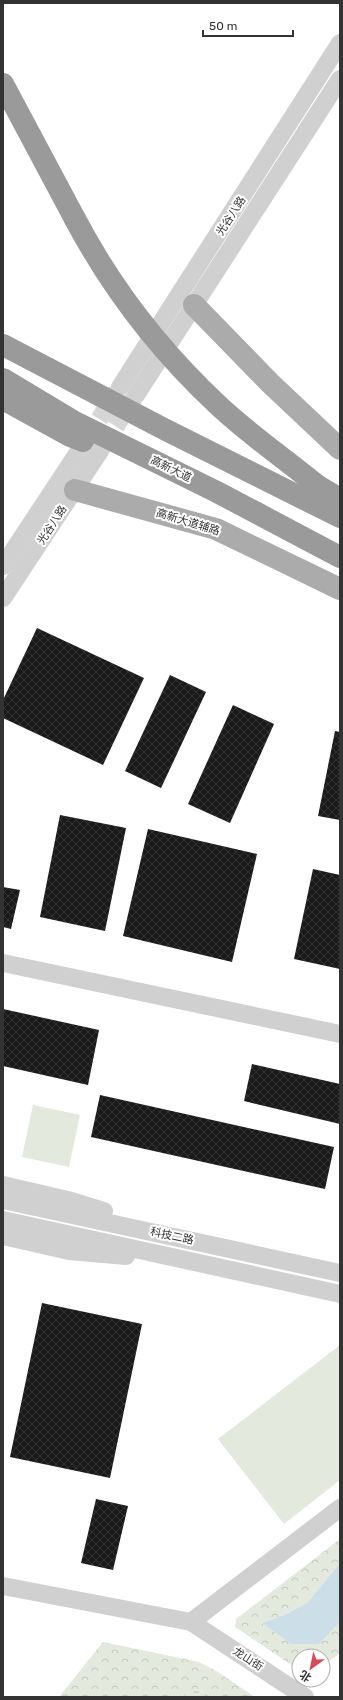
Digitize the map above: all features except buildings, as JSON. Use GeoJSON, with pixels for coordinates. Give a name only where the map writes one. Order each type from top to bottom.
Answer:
{"type":"FeatureCollection","features":[{"type":"Feature","properties":{"kind":"highway"},"geometry":{"type":"LineString","coordinates":[[3,84],[88,243],[131,308],[171,358],[220,407],[318,486],[340,499]]}},
{"type":"Feature","properties":{"kind":"highway"},"geometry":{"type":"LineString","coordinates":[[3,345],[340,517]]}},
{"type":"Feature","properties":{"kind":"highway","name":"高新大道"},"geometry":{"type":"LineString","coordinates":[[3,379],[74,435],[217,492],[338,551]]}},
{"type":"Feature","properties":{"kind":"highway"},"geometry":{"type":"LineString","coordinates":[[3,399],[74,435]]}},
{"type":"Feature","properties":{"kind":"main road"},"geometry":{"type":"LineString","coordinates":[[194,305],[270,383],[340,449]]}},
{"type":"Feature","properties":{"kind":"main road","name":"高新大道辅路"},"geometry":{"type":"LineString","coordinates":[[75,490],[216,528],[340,589]]}},
{"type":"Feature","properties":{"kind":"street","name":"光谷八路"},"geometry":{"type":"LineString","coordinates":[[120,387],[340,43]]}},
{"type":"Feature","properties":{"kind":"street","name":"光谷八路"},"geometry":{"type":"LineString","coordinates":[[136,395],[340,79]]}},
{"type":"Feature","properties":{"kind":"street","name":"光谷八路"},"geometry":{"type":"LineString","coordinates":[[3,566],[74,435]]}},
{"type":"Feature","properties":{"kind":"street","name":"光谷八路"},"geometry":{"type":"LineString","coordinates":[[3,598],[100,451]]}},
{"type":"Feature","properties":{"kind":"street"},"geometry":{"type":"LineString","coordinates":[[3,963],[340,1034]]}},
{"type":"Feature","properties":{"kind":"street"},"geometry":{"type":"LineString","coordinates":[[3,1185],[72,1201],[115,1214],[166,1235]]}},
{"type":"Feature","properties":{"kind":"street","name":"科技二路"},"geometry":{"type":"LineString","coordinates":[[3,1200],[340,1273]]}},
{"type":"Feature","properties":{"kind":"street","name":"科技二路"},"geometry":{"type":"LineString","coordinates":[[3,1220],[340,1294]]}},
{"type":"Feature","properties":{"kind":"street"},"geometry":{"type":"LineString","coordinates":[[3,1236],[69,1251],[113,1256],[163,1256]]}},
{"type":"Feature","properties":{"kind":"street"},"geometry":{"type":"LineString","coordinates":[[3,1586],[191,1622],[340,1508]]}},
{"type":"Feature","properties":{"kind":"street","name":"龙山街"},"geometry":{"type":"LineString","coordinates":[[191,1622],[305,1697]]}},
{"type":"Feature","properties":{"kind":"green space"},"geometry":{"type":"Polygon","coordinates":[[[33,1105],[80,1115],[69,1167],[22,1157],[33,1105]]]}},
{"type":"Feature","properties":{"kind":"green space"},"geometry":{"type":"Polygon","coordinates":[[[340,1345],[340,1480],[284,1524],[218,1439],[340,1345]]]}},
{"type":"Feature","properties":{"kind":"green space"},"geometry":{"type":"Polygon","coordinates":[[[340,1539],[340,1563],[307,1603],[284,1615],[262,1623],[291,1644],[319,1644],[340,1622],[340,1653],[331,1660],[331,1648],[291,1648],[291,1665],[235,1627],[236,1619],[340,1539]]]}},
{"type":"Feature","properties":{"kind":"green space"},"geometry":{"type":"Polygon","coordinates":[[[103,1642],[199,1662],[218,1672],[255,1697],[206,1697],[200,1689],[191,1693],[185,1692],[179,1697],[59,1697],[103,1642]]]}},
{"type":"Feature","properties":{"kind":"green space"},"geometry":{"type":"Polygon","coordinates":[[[200,1689],[206,1697],[179,1697],[185,1692],[191,1693],[200,1689]]]}},
{"type":"Feature","properties":{"kind":"shaded area"},"geometry":{"type":"Polygon","coordinates":[[[340,1563],[340,1622],[319,1644],[291,1644],[262,1623],[284,1615],[307,1603],[340,1563]]]}},
{"type":"Feature","properties":{"kind":"tunnel"},"geometry":{"type":"LineString","coordinates":[[85,442],[117,391]]}},
{"type":"Feature","properties":{"kind":"tunnel"},"geometry":{"type":"LineString","coordinates":[[101,449],[134,398]]}}]}
